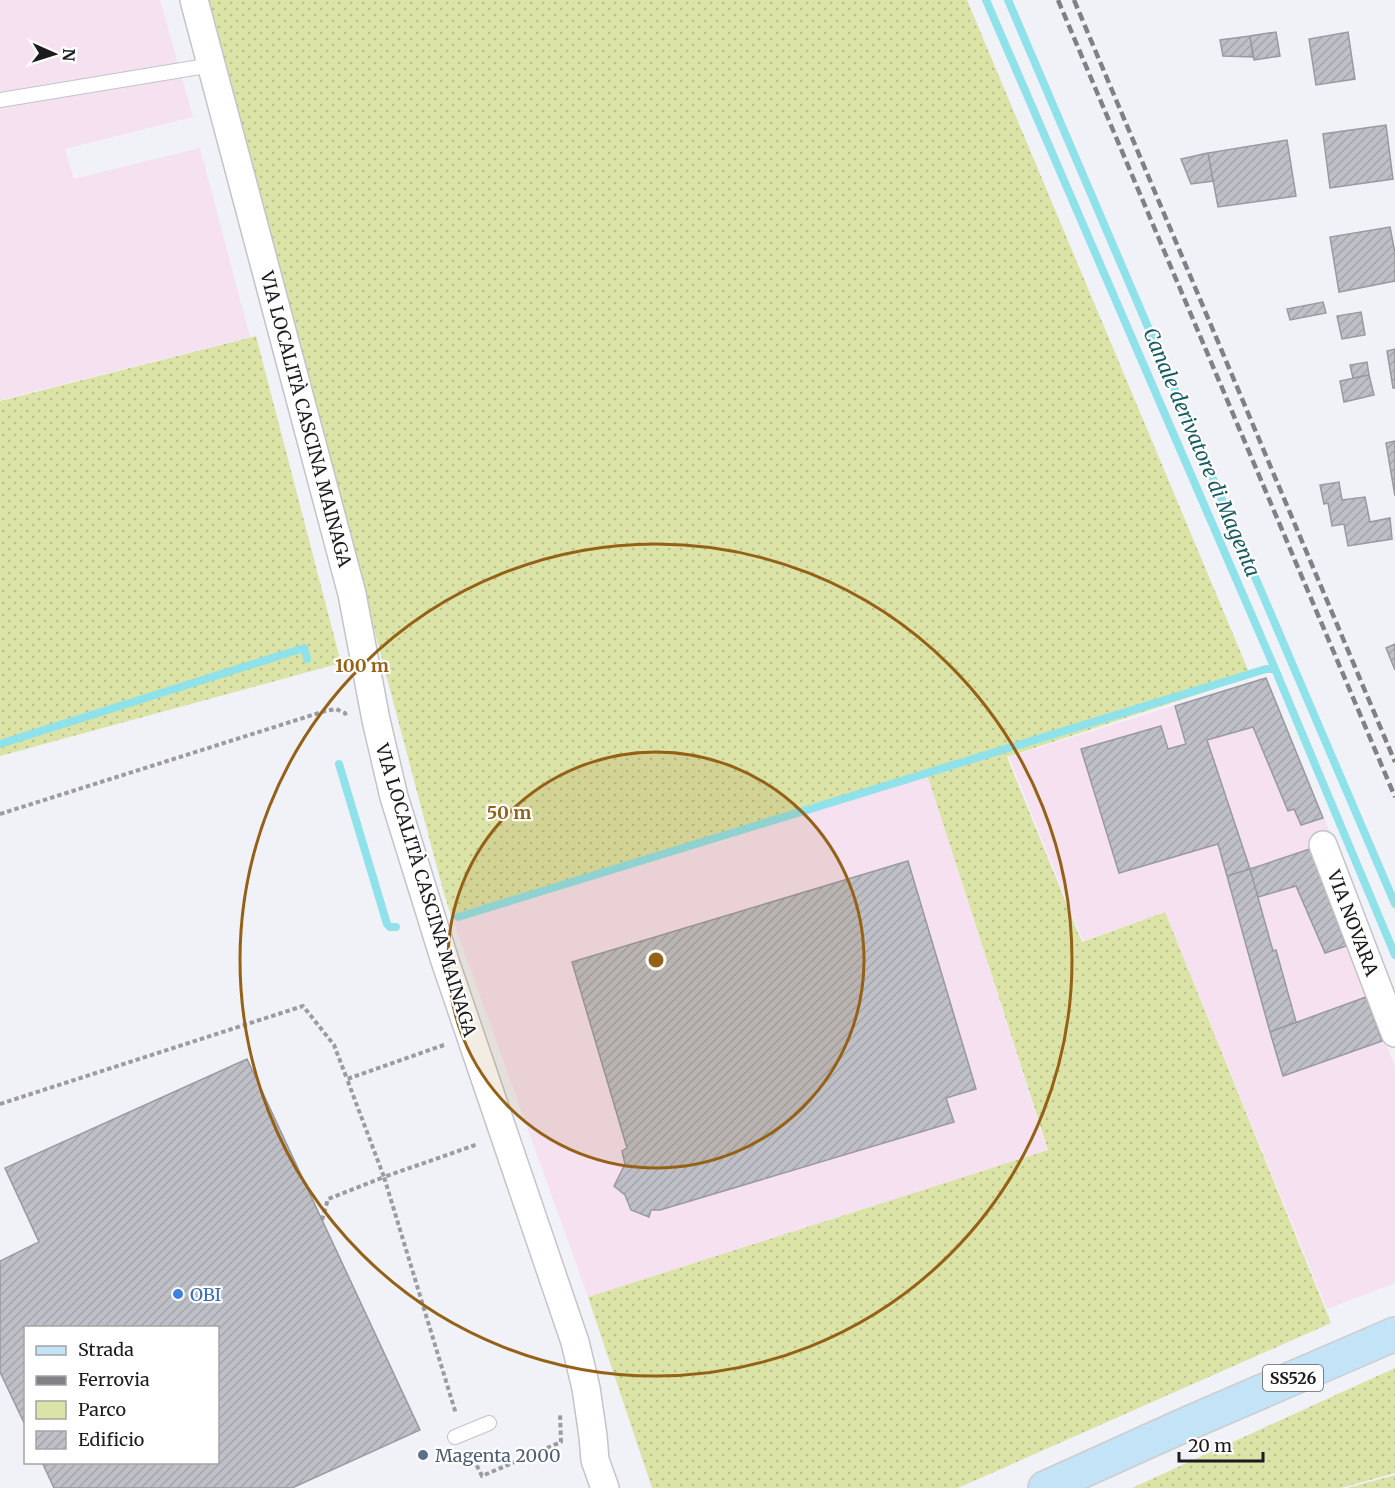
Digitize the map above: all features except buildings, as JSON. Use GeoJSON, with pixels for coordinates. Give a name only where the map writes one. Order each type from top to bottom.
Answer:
{"type":"FeatureCollection","features":[{"type":"Feature","properties":{"kind":"main road","name":"SS526"},"geometry":{"type":"LineString","coordinates":[[1045,1488],[1395,1334]]}},
{"type":"Feature","properties":{"kind":"street","name":"VIA LOCALITÀ CASCINA MAINAGA"},"geometry":{"type":"LineString","coordinates":[[194,0],[352,594],[375,720],[394,797],[445,962],[575,1341],[586,1388],[595,1460],[604,1488]]}},
{"type":"Feature","properties":{"kind":"street","name":"VIA NOVARA"},"geometry":{"type":"LineString","coordinates":[[1323,845],[1395,1033]]}},
{"type":"Feature","properties":{"kind":"street","name":"VIA LOCALITÀ CASCINA MAINAGA"},"geometry":{"type":"LineString","coordinates":[[586,1488],[595,1460]]}},
{"type":"Feature","properties":{"kind":"lane"},"geometry":{"type":"LineString","coordinates":[[0,100],[212,65]]}},
{"type":"Feature","properties":{"kind":"lane"},"geometry":{"type":"LineString","coordinates":[[459,1435],[489,1423]]}},
{"type":"Feature","properties":{"kind":"path"},"geometry":{"type":"LineString","coordinates":[[0,814],[325,711],[336,709],[345,713],[347,720]]}},
{"type":"Feature","properties":{"kind":"path"},"geometry":{"type":"LineString","coordinates":[[0,1104],[303,1006],[334,1045],[347,1079],[384,1177],[459,1435],[482,1476],[561,1442],[559,1408]]}},
{"type":"Feature","properties":{"kind":"path"},"geometry":{"type":"LineString","coordinates":[[347,1079],[448,1043]]}},
{"type":"Feature","properties":{"kind":"path"},"geometry":{"type":"LineString","coordinates":[[322,1220],[328,1199],[482,1143]]}},
{"type":"Feature","properties":{"kind":"shaded area"},"geometry":{"type":"Polygon","coordinates":[[[0,0],[160,0],[193,117],[65,149],[74,179],[200,148],[250,337],[0,400],[0,0]]]}},
{"type":"Feature","properties":{"kind":"shaded area"},"geometry":{"type":"Polygon","coordinates":[[[1266,677],[1333,840],[1311,849],[1395,1067],[1395,1283],[1327,1309],[1165,912],[1083,941],[1009,757],[1266,677]]]}},
{"type":"Feature","properties":{"kind":"shaded area"},"geometry":{"type":"Polygon","coordinates":[[[927,774],[1047,1150],[588,1297],[451,915],[927,774]]]}},
{"type":"Feature","properties":{"kind":"green space"},"geometry":{"type":"Polygon","coordinates":[[[208,0],[967,0],[1251,677],[1007,757],[1082,942],[1165,912],[1331,1323],[958,1488],[652,1488],[588,1297],[1048,1150],[927,774],[451,915],[208,0]]]}},
{"type":"Feature","properties":{"kind":"green space"},"geometry":{"type":"Polygon","coordinates":[[[256,336],[341,663],[0,756],[0,401],[256,336]]]}},
{"type":"Feature","properties":{"kind":"green space"},"geometry":{"type":"Polygon","coordinates":[[[1395,1368],[1395,1473],[1341,1488],[1132,1488],[1395,1368]]]}},
{"type":"Feature","properties":{"kind":"green space"},"geometry":{"type":"Polygon","coordinates":[[[1395,1475],[1395,1488],[1347,1488],[1395,1475]]]}},
{"type":"Feature","properties":{"kind":"waterway"},"geometry":{"type":"LineString","coordinates":[[986,0],[1275,669],[1395,955]]}},
{"type":"Feature","properties":{"kind":"waterway","name":"Canale derivatore di Magenta"},"geometry":{"type":"LineString","coordinates":[[1008,0],[1395,904]]}},
{"type":"Feature","properties":{"kind":"waterway"},"geometry":{"type":"LineString","coordinates":[[0,744],[304,648],[307,659]]}},
{"type":"Feature","properties":{"kind":"waterway"},"geometry":{"type":"LineString","coordinates":[[458,917],[1266,669],[1275,669]]}},
{"type":"Feature","properties":{"kind":"waterway"},"geometry":{"type":"LineString","coordinates":[[339,764],[387,924],[390,927],[396,927]]}},
{"type":"Feature","properties":{"kind":"railway"},"geometry":{"type":"LineString","coordinates":[[1058,0],[1395,797]]}},
{"type":"Feature","properties":{"kind":"railway"},"geometry":{"type":"LineString","coordinates":[[1074,0],[1395,762]]}},
{"type":"Feature","properties":{"kind":"place","name":"OBI"},"geometry":{"type":"Point","coordinates":[178,1294]}},
{"type":"Feature","properties":{"kind":"place","name":"Magenta 2000"},"geometry":{"type":"Point","coordinates":[423,1455]}}]}
